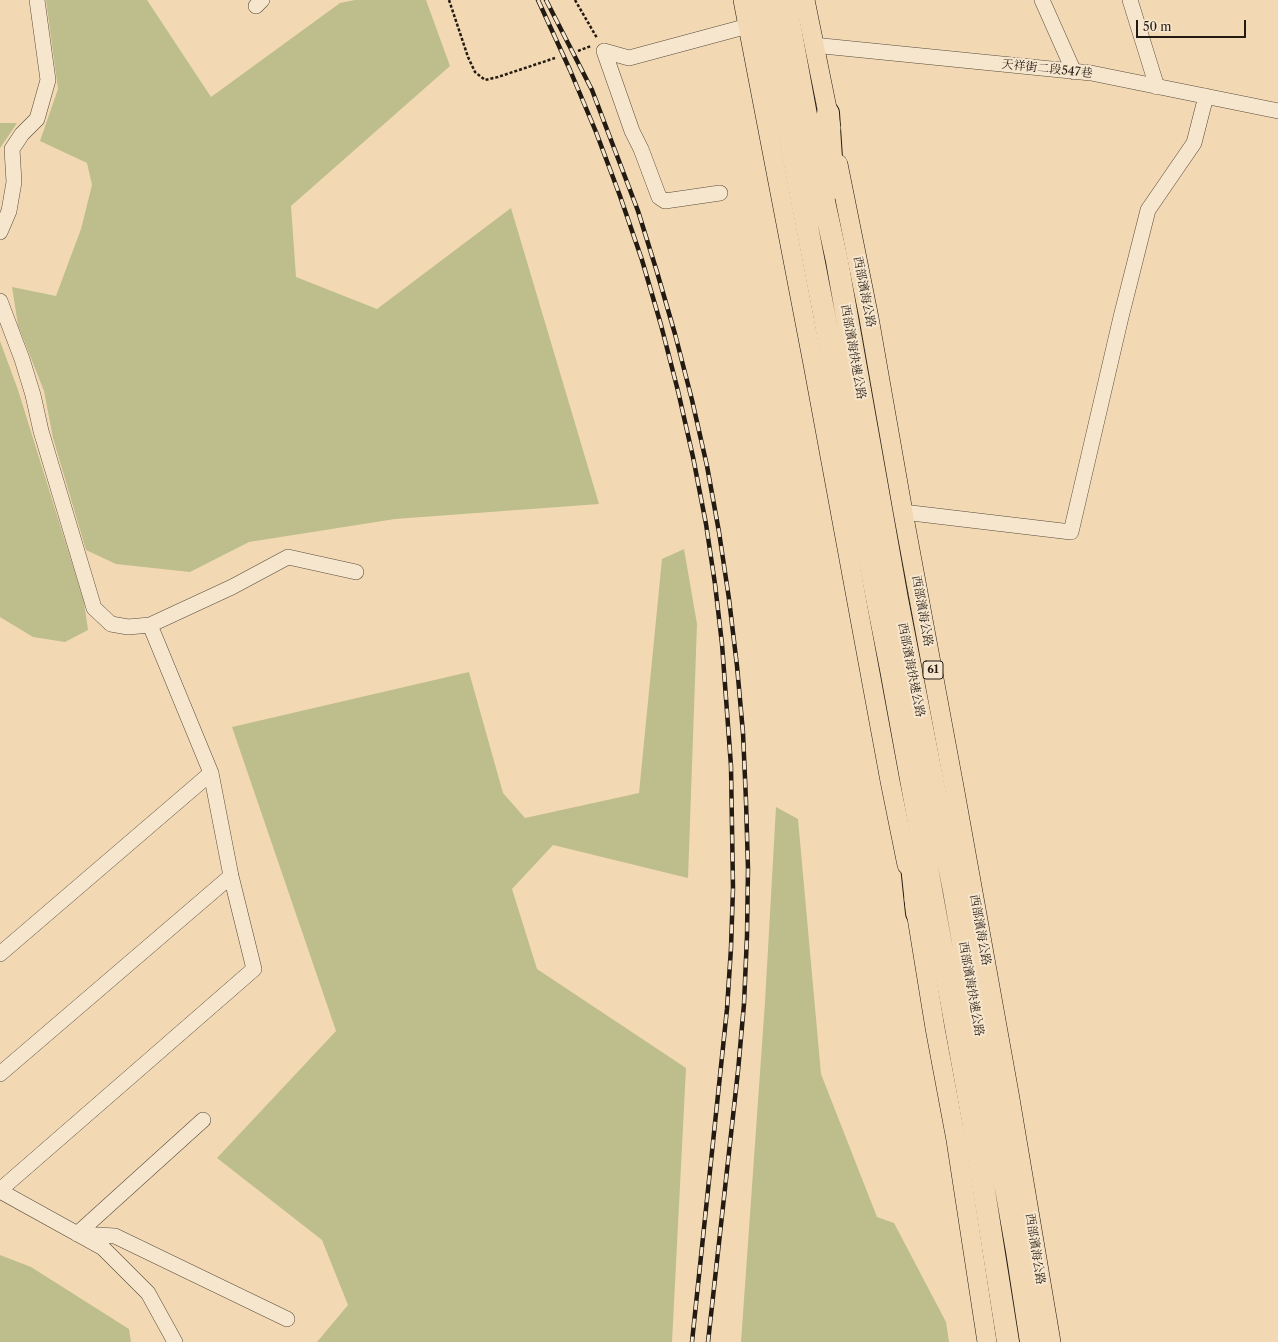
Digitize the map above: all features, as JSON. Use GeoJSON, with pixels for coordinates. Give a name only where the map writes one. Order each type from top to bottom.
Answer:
{"type":"FeatureCollection","features":[{"type":"Feature","properties":{"kind":"highway","name":"西部濱海快速公路"},"geometry":{"type":"LineString","coordinates":[[763,0],[891,669],[973,1121],[1008,1342]]}},
{"type":"Feature","properties":{"kind":"highway","name":"西部濱海快速公路"},"geometry":{"type":"LineString","coordinates":[[785,0],[810,137],[837,261],[897,599],[954,891],[1017,1251],[1031,1342]]}},
{"type":"Feature","properties":{"kind":"highway"},"geometry":{"type":"LineString","coordinates":[[828,114],[837,261]]}},
{"type":"Feature","properties":{"kind":"highway"},"geometry":{"type":"LineString","coordinates":[[891,669],[917,913]]}},
{"type":"Feature","properties":{"kind":"main road"},"geometry":{"type":"LineString","coordinates":[[743,0],[813,364],[890,781],[917,913],[956,1140],[987,1342]]}},
{"type":"Feature","properties":{"kind":"main road","name":"西部濱海公路"},"geometry":{"type":"LineString","coordinates":[[805,0],[869,318],[1006,1078],[1050,1342]]}},
{"type":"Feature","properties":{"kind":"street"},"geometry":{"type":"LineString","coordinates":[[0,232],[9,212],[14,182],[12,149],[22,134],[37,118],[48,80],[37,0]]}},
{"type":"Feature","properties":{"kind":"street"},"geometry":{"type":"LineString","coordinates":[[1042,0],[1074,72]]}},
{"type":"Feature","properties":{"kind":"street"},"geometry":{"type":"LineString","coordinates":[[1130,0],[1157,87]]}},
{"type":"Feature","properties":{"kind":"street"},"geometry":{"type":"LineString","coordinates":[[604,51],[628,58],[748,26]]}},
{"type":"Feature","properties":{"kind":"street","name":"天祥街二段547巷"},"geometry":{"type":"LineString","coordinates":[[813,45],[1091,73],[1278,111]]}},
{"type":"Feature","properties":{"kind":"street"},"geometry":{"type":"LineString","coordinates":[[604,51],[632,131],[641,149],[659,197],[665,201],[720,193]]}},
{"type":"Feature","properties":{"kind":"street"},"geometry":{"type":"LineString","coordinates":[[903,512],[1071,532],[1121,317],[1148,210],[1194,143],[1206,96]]}},
{"type":"Feature","properties":{"kind":"street"},"geometry":{"type":"LineString","coordinates":[[0,301],[22,359],[31,388],[41,431],[94,608],[111,624],[128,627],[150,625],[232,587],[288,557],[356,572]]}},
{"type":"Feature","properties":{"kind":"street"},"geometry":{"type":"LineString","coordinates":[[150,625],[210,773],[231,876],[254,969],[0,1190],[103,1248],[148,1293],[175,1342]]}},
{"type":"Feature","properties":{"kind":"street"},"geometry":{"type":"LineString","coordinates":[[0,954],[210,773]]}},
{"type":"Feature","properties":{"kind":"street"},"geometry":{"type":"LineString","coordinates":[[0,1074],[231,876]]}},
{"type":"Feature","properties":{"kind":"street"},"geometry":{"type":"LineString","coordinates":[[78,1234],[203,1120]]}},
{"type":"Feature","properties":{"kind":"street"},"geometry":{"type":"LineString","coordinates":[[78,1234],[115,1236],[287,1319]]}},
{"type":"Feature","properties":{"kind":"path"},"geometry":{"type":"LineString","coordinates":[[449,0],[468,57],[475,72],[485,80],[555,58]]}},
{"type":"Feature","properties":{"kind":"path"},"geometry":{"type":"LineString","coordinates":[[575,0],[604,51]]}},
{"type":"Feature","properties":{"kind":"green space"},"geometry":{"type":"Polygon","coordinates":[[[46,0],[147,0],[211,97],[340,3],[355,0],[426,0],[450,66],[291,206],[296,277],[377,309],[511,208],[599,504],[395,519],[249,542],[190,572],[116,564],[86,550],[53,438],[44,391],[18,325],[12,287],[56,296],[81,229],[92,185],[87,163],[40,141],[58,89],[46,0]]]}},
{"type":"Feature","properties":{"kind":"green space"},"geometry":{"type":"Polygon","coordinates":[[[0,123],[17,123],[0,148],[0,123]]]}},
{"type":"Feature","properties":{"kind":"green space"},"geometry":{"type":"Polygon","coordinates":[[[0,341],[18,390],[84,602],[88,630],[65,642],[33,637],[0,617],[0,341]]]}},
{"type":"Feature","properties":{"kind":"green space"},"geometry":{"type":"Polygon","coordinates":[[[684,549],[697,624],[688,878],[553,845],[512,889],[537,969],[686,1068],[672,1342],[317,1342],[348,1305],[322,1240],[217,1158],[336,1031],[232,727],[469,672],[503,793],[525,818],[639,793],[662,559],[684,549]]]}},
{"type":"Feature","properties":{"kind":"green space"},"geometry":{"type":"Polygon","coordinates":[[[776,807],[798,819],[821,1074],[877,1217],[894,1223],[946,1322],[949,1342],[741,1342],[765,1002],[776,807]]]}},
{"type":"Feature","properties":{"kind":"green space"},"geometry":{"type":"Polygon","coordinates":[[[0,1255],[31,1267],[129,1329],[131,1342],[0,1342],[0,1255]]]}},
{"type":"Feature","properties":{"kind":"railway"},"geometry":{"type":"LineString","coordinates":[[538,0],[596,132],[642,260],[661,325],[693,457],[706,524],[722,644],[731,766],[733,888],[731,948],[727,1009],[692,1342]]}},
{"type":"Feature","properties":{"kind":"railway"},"geometry":{"type":"LineString","coordinates":[[546,0],[592,90],[638,211],[657,272],[675,334],[707,466],[729,599],[743,733],[748,869],[747,936],[744,1004],[738,1071],[708,1342]]}}]}
